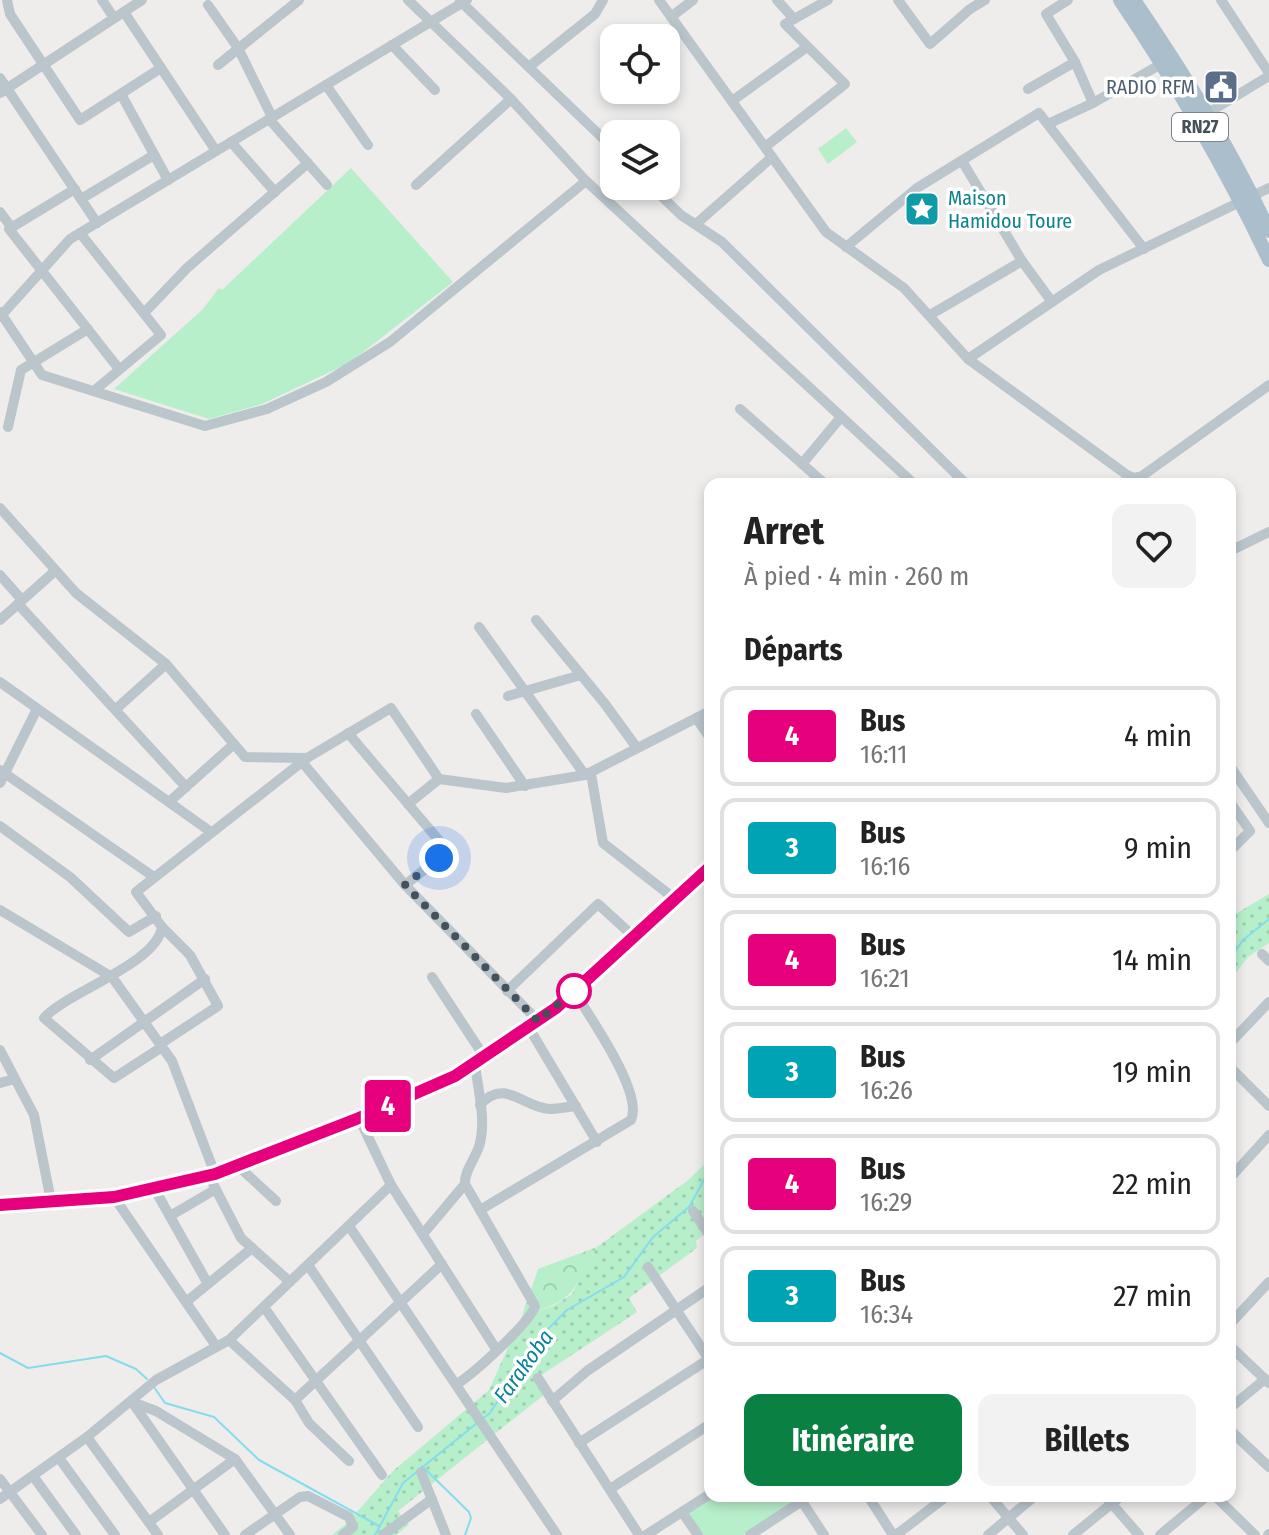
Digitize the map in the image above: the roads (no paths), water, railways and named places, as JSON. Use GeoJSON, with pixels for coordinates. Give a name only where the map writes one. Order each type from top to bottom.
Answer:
{"type":"FeatureCollection","features":[{"type":"Feature","properties":{"kind":"main road","name":"RN27"},"geometry":{"type":"LineString","coordinates":[[1120,0],[1269,231]]}},
{"type":"Feature","properties":{"kind":"main road","name":"RN27"},"geometry":{"type":"LineString","coordinates":[[1134,0],[1206,114],[1248,200],[1269,260]]}},
{"type":"Feature","properties":{"kind":"street"},"geometry":{"type":"LineString","coordinates":[[7,0],[10,14],[80,120],[161,68]]}},
{"type":"Feature","properties":{"kind":"street"},"geometry":{"type":"LineString","coordinates":[[102,0],[119,15],[161,68],[216,151]]}},
{"type":"Feature","properties":{"kind":"street"},"geometry":{"type":"LineString","coordinates":[[4,91],[142,0]]}},
{"type":"Feature","properties":{"kind":"street"},"geometry":{"type":"LineString","coordinates":[[218,65],[299,0]]}},
{"type":"Feature","properties":{"kind":"street"},"geometry":{"type":"LineString","coordinates":[[408,0],[511,99],[586,181],[907,478]]}},
{"type":"Feature","properties":{"kind":"street"},"geometry":{"type":"LineString","coordinates":[[530,66],[595,14],[603,0]]}},
{"type":"Feature","properties":{"kind":"street"},"geometry":{"type":"LineString","coordinates":[[659,0],[826,232],[904,288],[968,359],[1127,475],[1134,478],[1142,476],[1269,385]]}},
{"type":"Feature","properties":{"kind":"street"},"geometry":{"type":"LineString","coordinates":[[671,17],[693,0]]}},
{"type":"Feature","properties":{"kind":"street"},"geometry":{"type":"LineString","coordinates":[[777,0],[794,19]]}},
{"type":"Feature","properties":{"kind":"street"},"geometry":{"type":"LineString","coordinates":[[765,147],[845,84],[785,24],[828,0]]}},
{"type":"Feature","properties":{"kind":"street"},"geometry":{"type":"LineString","coordinates":[[898,0],[930,44],[985,0]]}},
{"type":"Feature","properties":{"kind":"street"},"geometry":{"type":"LineString","coordinates":[[1068,0],[1046,14],[1075,62],[1093,103]]}},
{"type":"Feature","properties":{"kind":"street"},"geometry":{"type":"LineString","coordinates":[[1206,114],[1269,74],[1221,0]]}},
{"type":"Feature","properties":{"kind":"street"},"geometry":{"type":"LineString","coordinates":[[586,181],[390,342],[326,382],[267,409],[205,426],[42,375],[1,314],[70,239],[463,1],[600,135]]}},
{"type":"Feature","properties":{"kind":"street"},"geometry":{"type":"LineString","coordinates":[[208,5],[238,48],[271,118],[327,185]]}},
{"type":"Feature","properties":{"kind":"street"},"geometry":{"type":"LineString","coordinates":[[392,45],[435,90]]}},
{"type":"Feature","properties":{"kind":"street"},"geometry":{"type":"LineString","coordinates":[[732,101],[807,47]]}},
{"type":"Feature","properties":{"kind":"street"},"geometry":{"type":"LineString","coordinates":[[1028,89],[1075,62]]}},
{"type":"Feature","properties":{"kind":"street"},"geometry":{"type":"LineString","coordinates":[[1048,124],[1093,103],[1163,63]]}},
{"type":"Feature","properties":{"kind":"street"},"geometry":{"type":"LineString","coordinates":[[0,78],[4,91],[97,223]]}},
{"type":"Feature","properties":{"kind":"street"},"geometry":{"type":"LineString","coordinates":[[326,85],[368,145]]}},
{"type":"Feature","properties":{"kind":"street"},"geometry":{"type":"LineString","coordinates":[[121,94],[168,180]]}},
{"type":"Feature","properties":{"kind":"street"},"geometry":{"type":"LineString","coordinates":[[416,185],[511,99]]}},
{"type":"Feature","properties":{"kind":"street"},"geometry":{"type":"LineString","coordinates":[[846,247],[917,188],[1039,113],[1144,249]]}},
{"type":"Feature","properties":{"kind":"street"},"geometry":{"type":"LineString","coordinates":[[231,142],[275,192]]}},
{"type":"Feature","properties":{"kind":"street"},"geometry":{"type":"LineString","coordinates":[[119,369],[9,229],[154,155]]}},
{"type":"Feature","properties":{"kind":"street"},"geometry":{"type":"LineString","coordinates":[[696,224],[772,157]]}},
{"type":"Feature","properties":{"kind":"street"},"geometry":{"type":"LineString","coordinates":[[962,161],[1022,261],[1052,302]]}},
{"type":"Feature","properties":{"kind":"street"},"geometry":{"type":"LineString","coordinates":[[144,313],[187,268],[308,163]]}},
{"type":"Feature","properties":{"kind":"street"},"geometry":{"type":"LineString","coordinates":[[968,359],[1099,270],[1269,188]]}},
{"type":"Feature","properties":{"kind":"street"},"geometry":{"type":"LineString","coordinates":[[665,200],[681,215],[722,242],[960,478]]}},
{"type":"Feature","properties":{"kind":"street"},"geometry":{"type":"LineString","coordinates":[[0,212],[12,228]]}},
{"type":"Feature","properties":{"kind":"street"},"geometry":{"type":"LineString","coordinates":[[80,233],[161,335],[95,390]]}},
{"type":"Feature","properties":{"kind":"street"},"geometry":{"type":"LineString","coordinates":[[930,315],[1022,261]]}},
{"type":"Feature","properties":{"kind":"street"},"geometry":{"type":"LineString","coordinates":[[0,414],[8,427],[21,370],[88,329]]}},
{"type":"Feature","properties":{"kind":"street"},"geometry":{"type":"LineString","coordinates":[[740,409],[818,478]]}},
{"type":"Feature","properties":{"kind":"street"},"geometry":{"type":"LineString","coordinates":[[802,464],[841,417]]}},
{"type":"Feature","properties":{"kind":"street"},"geometry":{"type":"LineString","coordinates":[[0,508],[76,593],[166,664],[245,757],[304,760],[405,885],[507,991],[533,1024],[597,1142]]}},
{"type":"Feature","properties":{"kind":"street"},"geometry":{"type":"LineString","coordinates":[[1236,548],[1269,532]]}},
{"type":"Feature","properties":{"kind":"street"},"geometry":{"type":"LineString","coordinates":[[0,620],[55,571]]}},
{"type":"Feature","properties":{"kind":"street"},"geometry":{"type":"LineString","coordinates":[[0,575],[20,602],[186,787]]}},
{"type":"Feature","properties":{"kind":"street"},"geometry":{"type":"LineString","coordinates":[[536,620],[637,748]]}},
{"type":"Feature","properties":{"kind":"street"},"geometry":{"type":"LineString","coordinates":[[479,627],[588,774],[603,843],[675,899]]}},
{"type":"Feature","properties":{"kind":"street"},"geometry":{"type":"LineString","coordinates":[[116,709],[166,664]]}},
{"type":"Feature","properties":{"kind":"street"},"geometry":{"type":"LineString","coordinates":[[508,696],[581,675]]}},
{"type":"Feature","properties":{"kind":"street"},"geometry":{"type":"LineString","coordinates":[[0,682],[211,832]]}},
{"type":"Feature","properties":{"kind":"street"},"geometry":{"type":"LineString","coordinates":[[162,927],[157,941],[112,977],[44,1018],[114,1078],[218,1006],[190,955],[162,927],[136,892],[304,760],[391,708],[439,779]]}},
{"type":"Feature","properties":{"kind":"street"},"geometry":{"type":"LineString","coordinates":[[37,709],[2,776],[154,877]]}},
{"type":"Feature","properties":{"kind":"street"},"geometry":{"type":"LineString","coordinates":[[476,714],[525,786]]}},
{"type":"Feature","properties":{"kind":"street"},"geometry":{"type":"LineString","coordinates":[[408,804],[439,779],[506,788],[588,774],[704,714]]}},
{"type":"Feature","properties":{"kind":"street"},"geometry":{"type":"LineString","coordinates":[[696,718],[704,729]]}},
{"type":"Feature","properties":{"kind":"street"},"geometry":{"type":"LineString","coordinates":[[348,733],[442,844],[443,851],[439,858],[405,885]]}},
{"type":"Feature","properties":{"kind":"street"},"geometry":{"type":"LineString","coordinates":[[169,802],[234,744]]}},
{"type":"Feature","properties":{"kind":"street"},"geometry":{"type":"LineString","coordinates":[[1236,775],[1269,823]]}},
{"type":"Feature","properties":{"kind":"street"},"geometry":{"type":"LineString","coordinates":[[1236,811],[1250,831],[1236,845]]}},
{"type":"Feature","properties":{"kind":"street"},"geometry":{"type":"LineString","coordinates":[[0,826],[70,877],[129,932],[156,916]]}},
{"type":"Feature","properties":{"kind":"street"},"geometry":{"type":"LineString","coordinates":[[0,1205],[114,1197],[212,1175],[359,1118],[475,1065],[574,991],[704,872]]}},
{"type":"Feature","properties":{"kind":"street"},"geometry":{"type":"LineString","coordinates":[[507,991],[598,904],[633,936]]}},
{"type":"Feature","properties":{"kind":"street"},"geometry":{"type":"LineString","coordinates":[[0,910],[112,977],[172,1061],[216,1189],[236,1230],[290,1282]]}},
{"type":"Feature","properties":{"kind":"street"},"geometry":{"type":"LineString","coordinates":[[432,977],[485,1058]]}},
{"type":"Feature","properties":{"kind":"street"},"geometry":{"type":"LineString","coordinates":[[90,1060],[205,979]]}},
{"type":"Feature","properties":{"kind":"street"},"geometry":{"type":"LineString","coordinates":[[480,1210],[597,1142],[631,1120],[634,1114],[631,1091],[574,991]]}},
{"type":"Feature","properties":{"kind":"street"},"geometry":{"type":"LineString","coordinates":[[1236,1037],[1269,1002]]}},
{"type":"Feature","properties":{"kind":"street"},"geometry":{"type":"LineString","coordinates":[[0,1050],[34,1115],[51,1201]]}},
{"type":"Feature","properties":{"kind":"street"},"geometry":{"type":"LineString","coordinates":[[457,1384],[480,1367],[529,1318],[535,1306],[465,1184],[464,1177],[480,1143],[480,1105],[475,1065]]}},
{"type":"Feature","properties":{"kind":"street"},"geometry":{"type":"LineString","coordinates":[[1236,1073],[1269,1106]]}},
{"type":"Feature","properties":{"kind":"street"},"geometry":{"type":"LineString","coordinates":[[0,1083],[15,1079]]}},
{"type":"Feature","properties":{"kind":"street"},"geometry":{"type":"LineString","coordinates":[[480,1105],[487,1096],[506,1092],[549,1109],[576,1106]]}},
{"type":"Feature","properties":{"kind":"street"},"geometry":{"type":"LineString","coordinates":[[359,1118],[391,1185],[496,1349]]}},
{"type":"Feature","properties":{"kind":"street"},"geometry":{"type":"LineString","coordinates":[[1236,1171],[1269,1135]]}},
{"type":"Feature","properties":{"kind":"street"},"geometry":{"type":"LineString","coordinates":[[237,1165],[276,1201]]}},
{"type":"Feature","properties":{"kind":"street"},"geometry":{"type":"LineString","coordinates":[[423,1234],[465,1184]]}},
{"type":"Feature","properties":{"kind":"street"},"geometry":{"type":"LineString","coordinates":[[0,1499],[87,1437],[156,1380],[229,1340],[391,1185]]}},
{"type":"Feature","properties":{"kind":"street"},"geometry":{"type":"LineString","coordinates":[[154,1188],[208,1284]]}},
{"type":"Feature","properties":{"kind":"street"},"geometry":{"type":"LineString","coordinates":[[170,1216],[216,1189]]}},
{"type":"Feature","properties":{"kind":"street"},"geometry":{"type":"LineString","coordinates":[[114,1197],[216,1346]]}},
{"type":"Feature","properties":{"kind":"street"},"geometry":{"type":"LineString","coordinates":[[693,1211],[704,1227]]}},
{"type":"Feature","properties":{"kind":"street"},"geometry":{"type":"LineString","coordinates":[[349,1226],[557,1535]]}},
{"type":"Feature","properties":{"kind":"street"},"geometry":{"type":"LineString","coordinates":[[186,1302],[252,1248]]}},
{"type":"Feature","properties":{"kind":"street"},"geometry":{"type":"LineString","coordinates":[[295,1400],[442,1264]]}},
{"type":"Feature","properties":{"kind":"street"},"geometry":{"type":"LineString","coordinates":[[308,1265],[418,1427]]}},
{"type":"Feature","properties":{"kind":"street"},"geometry":{"type":"LineString","coordinates":[[648,1267],[704,1352]]}},
{"type":"Feature","properties":{"kind":"street"},"geometry":{"type":"LineString","coordinates":[[1236,1318],[1269,1282]]}},
{"type":"Feature","properties":{"kind":"street"},"geometry":{"type":"LineString","coordinates":[[552,1401],[587,1371],[704,1292]]}},
{"type":"Feature","properties":{"kind":"street"},"geometry":{"type":"LineString","coordinates":[[264,1307],[382,1475]]}},
{"type":"Feature","properties":{"kind":"street"},"geometry":{"type":"LineString","coordinates":[[229,1340],[295,1400],[309,1423],[349,1461]]}},
{"type":"Feature","properties":{"kind":"street"},"geometry":{"type":"LineString","coordinates":[[1236,1352],[1267,1381],[1236,1404]]}},
{"type":"Feature","properties":{"kind":"street"},"geometry":{"type":"LineString","coordinates":[[579,1443],[704,1363]]}},
{"type":"Feature","properties":{"kind":"street"},"geometry":{"type":"LineString","coordinates":[[538,1378],[639,1535]]}},
{"type":"Feature","properties":{"kind":"street"},"geometry":{"type":"LineString","coordinates":[[132,1402],[156,1411],[235,1459],[290,1535]]}},
{"type":"Feature","properties":{"kind":"street"},"geometry":{"type":"LineString","coordinates":[[132,1402],[225,1535]]}},
{"type":"Feature","properties":{"kind":"street"},"geometry":{"type":"LineString","coordinates":[[610,1489],[704,1428]]}},
{"type":"Feature","properties":{"kind":"street"},"geometry":{"type":"LineString","coordinates":[[1236,1436],[1269,1467]]}},
{"type":"Feature","properties":{"kind":"street"},"geometry":{"type":"LineString","coordinates":[[87,1437],[158,1535]]}},
{"type":"Feature","properties":{"kind":"street"},"geometry":{"type":"LineString","coordinates":[[59,1458],[115,1535]]}},
{"type":"Feature","properties":{"kind":"street"},"geometry":{"type":"LineString","coordinates":[[149,1522],[235,1459]]}},
{"type":"Feature","properties":{"kind":"street"},"geometry":{"type":"LineString","coordinates":[[421,1472],[446,1535]]}},
{"type":"Feature","properties":{"kind":"street"},"geometry":{"type":"LineString","coordinates":[[33,1476],[76,1535]]}},
{"type":"Feature","properties":{"kind":"street"},"geometry":{"type":"LineString","coordinates":[[0,1479],[42,1535]]}},
{"type":"Feature","properties":{"kind":"street"},"geometry":{"type":"LineString","coordinates":[[245,1535],[300,1497],[308,1496],[349,1517],[353,1527],[343,1535]]}},
{"type":"Feature","properties":{"kind":"street"},"geometry":{"type":"LineString","coordinates":[[646,1535],[704,1498]]}},
{"type":"Feature","properties":{"kind":"street"},"geometry":{"type":"LineString","coordinates":[[383,1535],[432,1499]]}},
{"type":"Feature","properties":{"kind":"street"},"geometry":{"type":"LineString","coordinates":[[752,1534],[796,1502]]}},
{"type":"Feature","properties":{"kind":"street"},"geometry":{"type":"LineString","coordinates":[[802,1502],[824,1535]]}},
{"type":"Feature","properties":{"kind":"street"},"geometry":{"type":"LineString","coordinates":[[872,1502],[894,1535],[939,1502]]}},
{"type":"Feature","properties":{"kind":"street"},"geometry":{"type":"LineString","coordinates":[[995,1502],[1023,1535]]}},
{"type":"Feature","properties":{"kind":"street"},"geometry":{"type":"LineString","coordinates":[[988,1535],[1028,1502]]}},
{"type":"Feature","properties":{"kind":"street"},"geometry":{"type":"LineString","coordinates":[[1073,1535],[1109,1502]]}},
{"type":"Feature","properties":{"kind":"street"},"geometry":{"type":"LineString","coordinates":[[1116,1502],[1139,1535]]}},
{"type":"Feature","properties":{"kind":"street"},"geometry":{"type":"LineString","coordinates":[[1160,1535],[1200,1502]]}},
{"type":"Feature","properties":{"kind":"street"},"geometry":{"type":"LineString","coordinates":[[1221,1502],[1255,1535]]}},
{"type":"Feature","properties":{"kind":"street"},"geometry":{"type":"LineString","coordinates":[[682,1512],[698,1535]]}},
{"type":"Feature","properties":{"kind":"waterway","name":"Farakoba"},"geometry":{"type":"LineString","coordinates":[[1236,950],[1243,940],[1269,919]]}},
{"type":"Feature","properties":{"kind":"waterway","name":"Farakoba"},"geometry":{"type":"LineString","coordinates":[[482,1419],[490,1413],[537,1340],[567,1310],[624,1277],[653,1237],[689,1207],[704,1180]]}},
{"type":"Feature","properties":{"kind":"waterway"},"geometry":{"type":"LineString","coordinates":[[0,1353],[28,1368],[106,1356],[136,1369],[147,1379]]}},
{"type":"Feature","properties":{"kind":"waterway"},"geometry":{"type":"LineString","coordinates":[[154,1387],[165,1403],[214,1417],[259,1460],[379,1526]]}},
{"type":"Feature","properties":{"kind":"waterway","name":"Farakoba"},"geometry":{"type":"LineString","coordinates":[[375,1535],[403,1483],[477,1423]]}},
{"type":"Feature","properties":{"kind":"waterway"},"geometry":{"type":"LineString","coordinates":[[422,1466],[469,1512],[471,1518],[465,1535]]}},
{"type":"Feature","properties":{"kind":"place","name":"RADIO RFM"},"geometry":{"type":"Point","coordinates":[1221,87]}},
{"type":"Feature","properties":{"kind":"place","name":"Maison Hamidou Toure"},"geometry":{"type":"Point","coordinates":[922,209]}}]}
